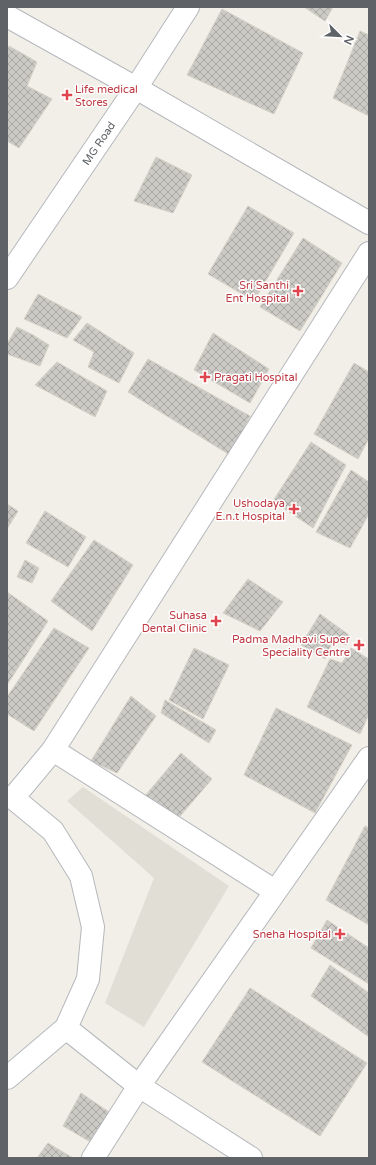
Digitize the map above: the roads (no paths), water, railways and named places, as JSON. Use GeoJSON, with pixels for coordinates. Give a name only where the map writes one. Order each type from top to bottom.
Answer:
{"type":"FeatureCollection","features":[{"type":"Feature","properties":{"kind":"street","name":"MG Road"},"geometry":{"type":"LineString","coordinates":[[7,278],[136,88],[188,7]]}},
{"type":"Feature","properties":{"kind":"street"},"geometry":{"type":"LineString","coordinates":[[7,16],[136,88],[369,223]]}},
{"type":"Feature","properties":{"kind":"street"},"geometry":{"type":"LineString","coordinates":[[7,1078],[66,1028],[88,979],[93,927],[81,876],[53,832],[10,797],[54,750],[369,253]]}},
{"type":"Feature","properties":{"kind":"street"},"geometry":{"type":"LineString","coordinates":[[54,750],[275,891]]}},
{"type":"Feature","properties":{"kind":"street"},"geometry":{"type":"LineString","coordinates":[[93,1158],[139,1086],[369,758]]}},
{"type":"Feature","properties":{"kind":"street"},"geometry":{"type":"LineString","coordinates":[[66,1028],[139,1086],[251,1158]]}},
{"type":"Feature","properties":{"kind":"place","name":"Life medical Stores"},"geometry":{"type":"Point","coordinates":[67,95]}},
{"type":"Feature","properties":{"kind":"place","name":"Sri Santhi Ent Hospital"},"geometry":{"type":"Point","coordinates":[298,291]}},
{"type":"Feature","properties":{"kind":"place","name":"Pragati Hospital"},"geometry":{"type":"Point","coordinates":[205,377]}},
{"type":"Feature","properties":{"kind":"place","name":"Ushodaya E.n.t Hospital"},"geometry":{"type":"Point","coordinates":[294,509]}},
{"type":"Feature","properties":{"kind":"place","name":"Suhasa Dental Clinic"},"geometry":{"type":"Point","coordinates":[216,621]}},
{"type":"Feature","properties":{"kind":"place","name":"Padma Madhavi Super Speciality Centre"},"geometry":{"type":"Point","coordinates":[359,645]}},
{"type":"Feature","properties":{"kind":"place","name":"Sneha Hospital"},"geometry":{"type":"Point","coordinates":[340,934]}}]}
